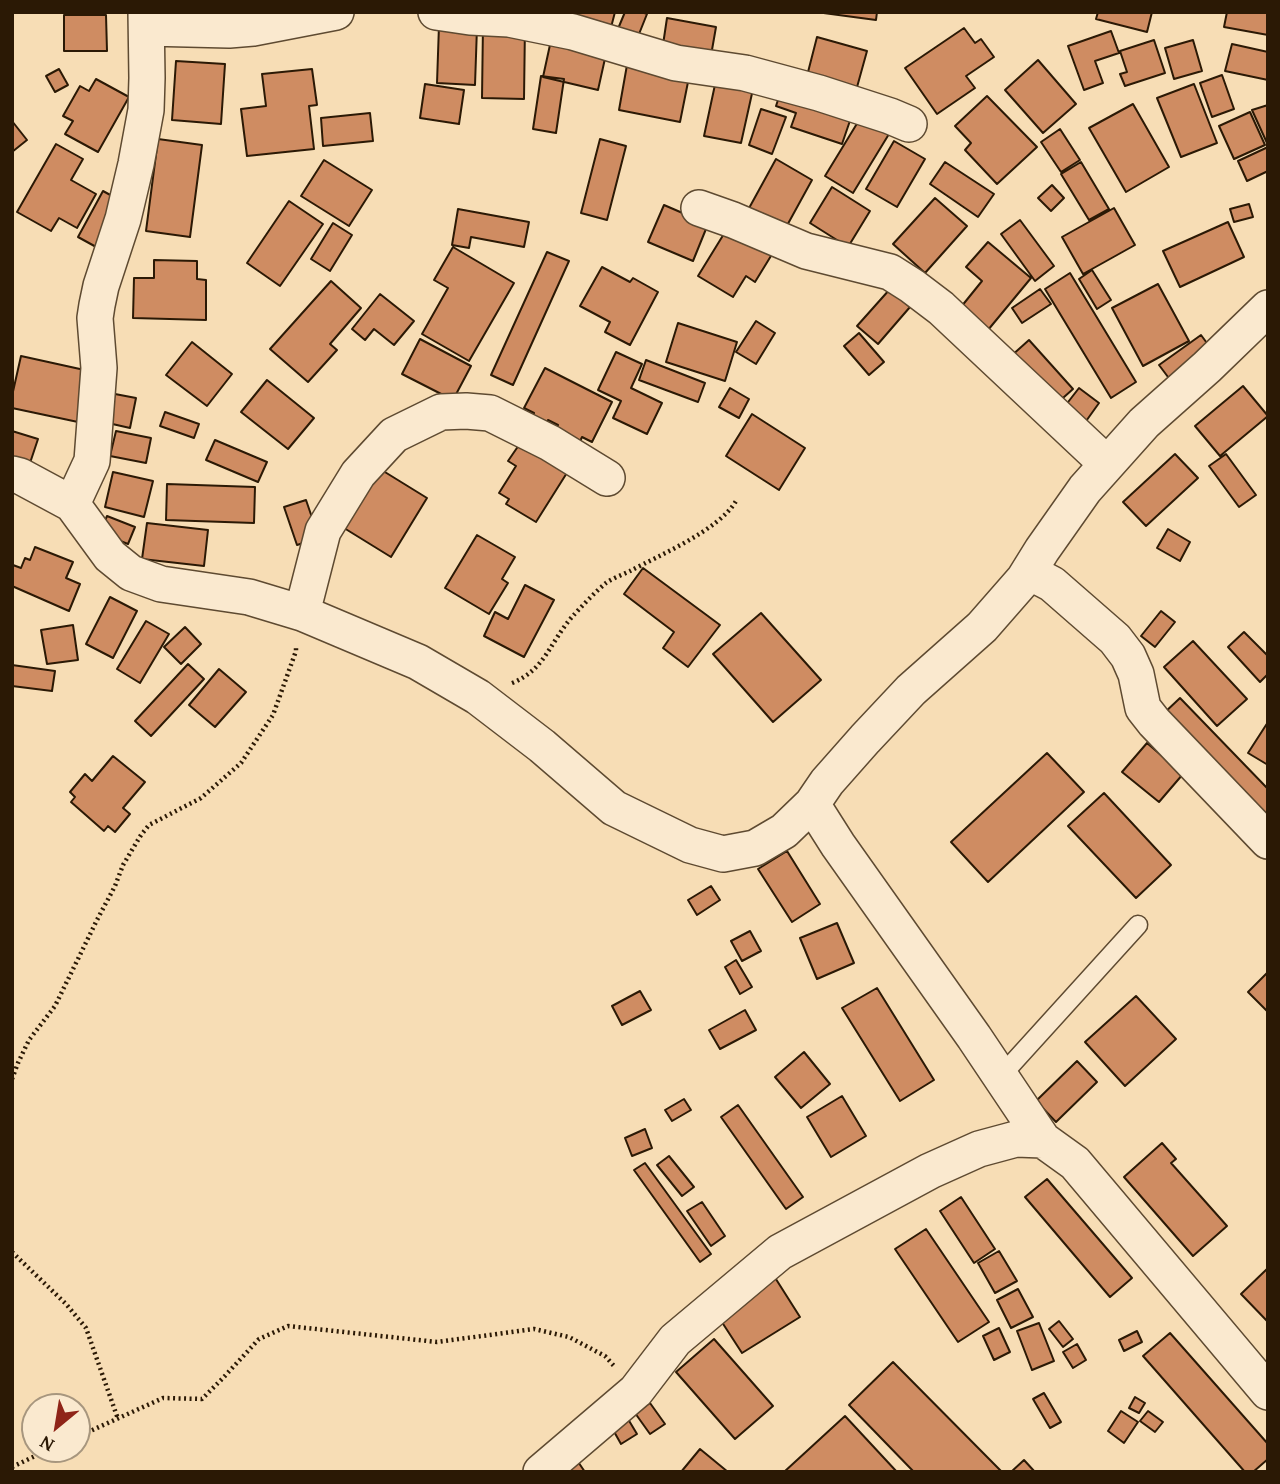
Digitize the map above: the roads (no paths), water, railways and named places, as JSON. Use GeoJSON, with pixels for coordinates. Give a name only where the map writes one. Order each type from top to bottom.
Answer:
{"type":"FeatureCollection","features":[{"type":"Feature","properties":{"kind":"street"},"geometry":{"type":"LineString","coordinates":[[72,504],[92,461],[99,368],[95,318],[101,286],[123,219],[146,110],[146,20],[229,30],[336,12]]}},
{"type":"Feature","properties":{"kind":"street"},"geometry":{"type":"LineString","coordinates":[[436,12],[520,21],[573,32],[676,63],[745,72],[819,93],[909,124]]}},
{"type":"Feature","properties":{"kind":"street"},"geometry":{"type":"LineString","coordinates":[[699,208],[806,251],[890,272],[941,309],[1107,464]]}},
{"type":"Feature","properties":{"kind":"street"},"geometry":{"type":"LineString","coordinates":[[12,474],[20,475],[72,504],[110,555],[131,573],[161,584],[248,597],[299,613],[418,662],[478,696],[614,808],[690,845],[723,854],[755,848],[784,831],[813,804],[827,782],[865,739],[911,690],[982,627],[1024,579],[1085,489],[1144,423],[1268,308]]}},
{"type":"Feature","properties":{"kind":"street"},"geometry":{"type":"LineString","coordinates":[[299,613],[323,531],[358,474],[394,435],[441,412],[490,413],[550,443],[607,478]]}},
{"type":"Feature","properties":{"kind":"street"},"geometry":{"type":"LineString","coordinates":[[1029,572],[1052,584],[1115,639],[1128,656],[1136,674],[1143,708],[1268,841]]}},
{"type":"Feature","properties":{"kind":"street"},"geometry":{"type":"LineString","coordinates":[[813,804],[846,856],[1043,1140],[1075,1163],[1268,1392]]}},
{"type":"Feature","properties":{"kind":"street"},"geometry":{"type":"LineString","coordinates":[[541,1472],[636,1391],[675,1340],[780,1252],[930,1171],[979,1149],[1016,1139],[1043,1140]]}},
{"type":"Feature","properties":{"kind":"lane"},"geometry":{"type":"LineString","coordinates":[[1001,1076],[1138,925]]}}]}
